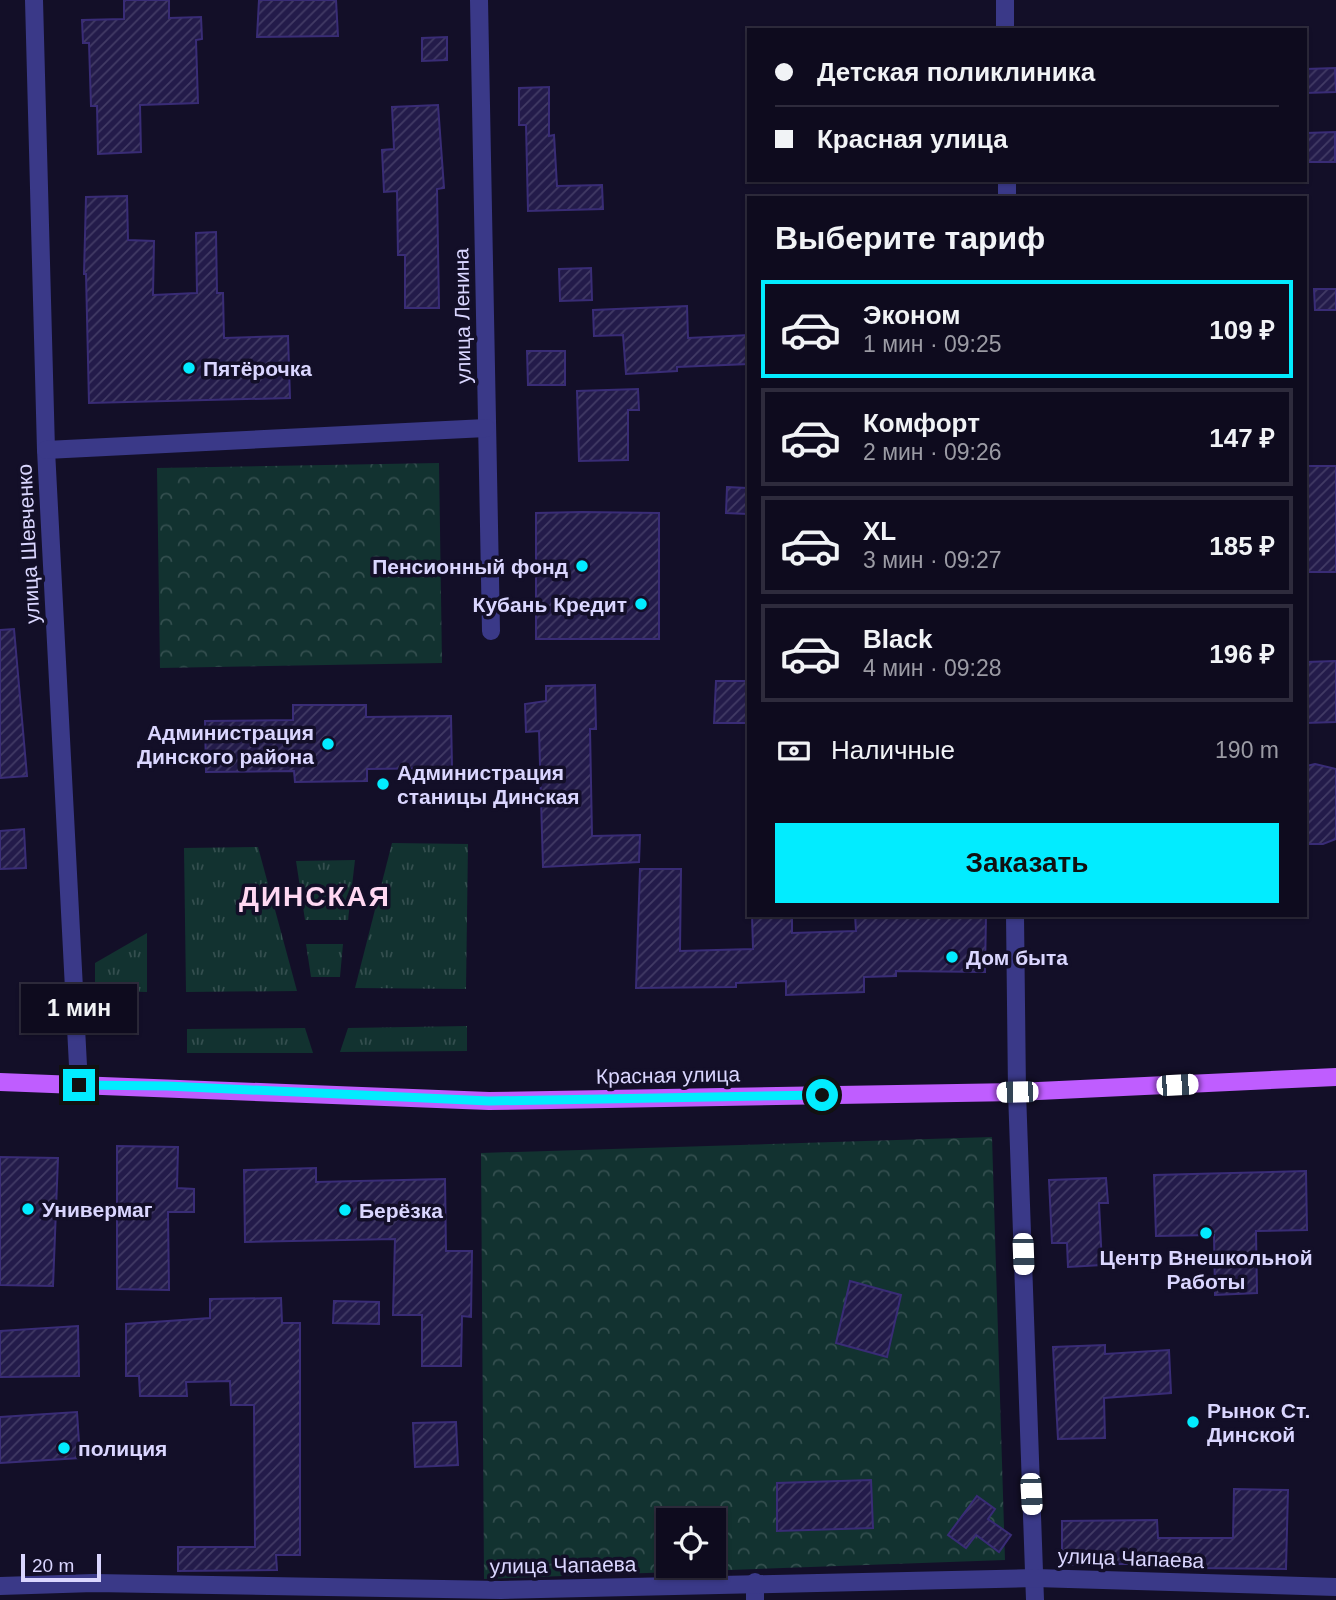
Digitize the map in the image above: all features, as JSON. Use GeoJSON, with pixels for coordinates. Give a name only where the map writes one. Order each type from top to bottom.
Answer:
{"type":"FeatureCollection","features":[{"type":"Feature","properties":{"kind":"main road","name":"Красная улица"},"geometry":{"type":"LineString","coordinates":[[0,1082],[167,1086],[489,1101],[1017,1092],[1336,1077]]}},
{"type":"Feature","properties":{"kind":"street","name":"улица Шевченко"},"geometry":{"type":"LineString","coordinates":[[34,0],[46,450],[79,1085]]}},
{"type":"Feature","properties":{"kind":"street","name":"улица Ленина"},"geometry":{"type":"LineString","coordinates":[[479,0],[491,631]]}},
{"type":"Feature","properties":{"kind":"street"},"geometry":{"type":"LineString","coordinates":[[1005,0],[1005,28]]}},
{"type":"Feature","properties":{"kind":"street"},"geometry":{"type":"LineString","coordinates":[[46,450],[486,428]]}},
{"type":"Feature","properties":{"kind":"street"},"geometry":{"type":"LineString","coordinates":[[1015,917],[1017,1092],[1035,1600]]}},
{"type":"Feature","properties":{"kind":"street","name":"улица Чапаева"},"geometry":{"type":"LineString","coordinates":[[0,1586],[94,1592],[501,1595],[755,1591],[1035,1578],[1336,1587]]}},
{"type":"Feature","properties":{"kind":"green space"},"geometry":{"type":"Polygon","coordinates":[[[439,463],[442,663],[160,668],[157,468],[439,463]]]}},
{"type":"Feature","properties":{"kind":"green space"},"geometry":{"type":"Polygon","coordinates":[[[392,843],[468,844],[466,989],[355,988],[392,843]]]}},
{"type":"Feature","properties":{"kind":"green space"},"geometry":{"type":"Polygon","coordinates":[[[258,847],[297,991],[186,992],[184,848],[258,847]]]}},
{"type":"Feature","properties":{"kind":"green space"},"geometry":{"type":"Polygon","coordinates":[[[355,860],[348,920],[305,920],[296,861],[355,860]]]}},
{"type":"Feature","properties":{"kind":"green space"},"geometry":{"type":"Polygon","coordinates":[[[147,933],[147,992],[95,991],[95,963],[147,933]]]}},
{"type":"Feature","properties":{"kind":"green space"},"geometry":{"type":"Polygon","coordinates":[[[306,944],[343,944],[340,977],[311,977],[306,944]]]}},
{"type":"Feature","properties":{"kind":"green space"},"geometry":{"type":"Polygon","coordinates":[[[467,1026],[467,1051],[340,1052],[348,1028],[467,1026]]]}},
{"type":"Feature","properties":{"kind":"green space"},"geometry":{"type":"Polygon","coordinates":[[[305,1028],[313,1053],[187,1053],[187,1029],[305,1028]]]}},
{"type":"Feature","properties":{"kind":"green space"},"geometry":{"type":"Polygon","coordinates":[[[992,1137],[1005,1560],[726,1570],[726,1508],[656,1508],[656,1573],[484,1579],[481,1153],[992,1137]]]}},
{"type":"Feature","properties":{"kind":"building"},"geometry":{"type":"Polygon","coordinates":[[[124,0],[169,0],[169,18],[201,17],[202,39],[196,40],[198,103],[140,105],[141,152],[98,154],[97,106],[91,106],[89,43],[83,43],[82,20],[124,19],[124,0]]]}},
{"type":"Feature","properties":{"kind":"building"},"geometry":{"type":"Polygon","coordinates":[[[259,0],[336,0],[338,36],[257,37],[259,0]]]}},
{"type":"Feature","properties":{"kind":"building"},"geometry":{"type":"Polygon","coordinates":[[[447,37],[447,60],[422,61],[422,38],[447,37]]]}},
{"type":"Feature","properties":{"kind":"building"},"geometry":{"type":"Polygon","coordinates":[[[1335,68],[1336,92],[1307,93],[1307,69],[1335,68]]]}},
{"type":"Feature","properties":{"kind":"building"},"geometry":{"type":"Polygon","coordinates":[[[549,87],[549,136],[554,135],[557,186],[602,185],[603,209],[528,211],[526,125],[519,125],[519,88],[549,87]]]}},
{"type":"Feature","properties":{"kind":"building"},"geometry":{"type":"Polygon","coordinates":[[[438,105],[444,188],[437,189],[439,308],[405,308],[405,255],[398,255],[397,191],[384,192],[382,150],[394,149],[392,107],[438,105]]]}},
{"type":"Feature","properties":{"kind":"building"},"geometry":{"type":"Polygon","coordinates":[[[1335,132],[1335,162],[1307,162],[1307,133],[1335,132]]]}},
{"type":"Feature","properties":{"kind":"building","name":"Пятёрочка"},"geometry":{"type":"Polygon","coordinates":[[[127,196],[128,240],[154,241],[153,295],[197,293],[196,233],[216,232],[217,293],[223,293],[224,338],[288,336],[290,398],[89,403],[84,274],[86,197],[127,196]]]}},
{"type":"Feature","properties":{"kind":"building"},"geometry":{"type":"Polygon","coordinates":[[[591,268],[592,300],[560,301],[559,269],[591,268]]]}},
{"type":"Feature","properties":{"kind":"building"},"geometry":{"type":"Polygon","coordinates":[[[1314,289],[1336,289],[1336,310],[1315,310],[1314,289]]]}},
{"type":"Feature","properties":{"kind":"building"},"geometry":{"type":"Polygon","coordinates":[[[687,306],[688,338],[747,335],[747,364],[677,367],[677,371],[626,374],[623,335],[594,336],[593,310],[687,306]]]}},
{"type":"Feature","properties":{"kind":"building"},"geometry":{"type":"Polygon","coordinates":[[[527,351],[565,351],[565,385],[528,385],[527,351]]]}},
{"type":"Feature","properties":{"kind":"building"},"geometry":{"type":"Polygon","coordinates":[[[638,389],[639,410],[628,410],[628,460],[579,461],[577,391],[638,389]]]}},
{"type":"Feature","properties":{"kind":"building"},"geometry":{"type":"Polygon","coordinates":[[[1307,466],[1336,466],[1336,572],[1307,572],[1307,466]]]}},
{"type":"Feature","properties":{"kind":"building"},"geometry":{"type":"Polygon","coordinates":[[[727,487],[747,488],[747,514],[726,513],[727,487]]]}},
{"type":"Feature","properties":{"kind":"building"},"geometry":{"type":"Polygon","coordinates":[[[536,513],[659,513],[659,639],[536,639],[536,513]]]}},
{"type":"Feature","properties":{"kind":"building"},"geometry":{"type":"Polygon","coordinates":[[[14,629],[27,776],[0,778],[0,630],[14,629]]]}},
{"type":"Feature","properties":{"kind":"building"},"geometry":{"type":"Polygon","coordinates":[[[1336,661],[1336,722],[1307,723],[1307,662],[1336,661]]]}},
{"type":"Feature","properties":{"kind":"building"},"geometry":{"type":"Polygon","coordinates":[[[716,681],[747,681],[747,723],[714,723],[716,681]]]}},
{"type":"Feature","properties":{"kind":"building"},"geometry":{"type":"Polygon","coordinates":[[[595,685],[596,729],[590,729],[592,836],[640,835],[639,862],[543,867],[539,731],[526,732],[525,704],[546,701],[546,686],[595,685]]]}},
{"type":"Feature","properties":{"kind":"building","name":"Администрация Динского района"},"geometry":{"type":"Polygon","coordinates":[[[293,705],[366,705],[366,717],[451,716],[452,768],[367,769],[367,781],[295,782],[294,771],[206,772],[205,721],[293,720],[293,705]]]}},
{"type":"Feature","properties":{"kind":"building"},"geometry":{"type":"Polygon","coordinates":[[[1315,764],[1336,769],[1336,839],[1323,844],[1307,844],[1307,766],[1315,764]]]}},
{"type":"Feature","properties":{"kind":"building"},"geometry":{"type":"Polygon","coordinates":[[[24,829],[26,868],[0,869],[0,831],[24,829]]]}},
{"type":"Feature","properties":{"kind":"building"},"geometry":{"type":"Polygon","coordinates":[[[640,869],[681,869],[680,951],[753,949],[752,917],[792,917],[792,933],[856,931],[855,917],[986,917],[985,972],[896,971],[896,976],[864,977],[864,992],[786,995],[786,981],[736,983],[736,987],[636,988],[640,869]]]}},
{"type":"Feature","properties":{"kind":"building"},"geometry":{"type":"Polygon","coordinates":[[[117,1146],[178,1147],[177,1188],[194,1189],[194,1212],[168,1212],[169,1290],[117,1289],[117,1146]]]}},
{"type":"Feature","properties":{"kind":"building","name":"Универмаг"},"geometry":{"type":"Polygon","coordinates":[[[0,1157],[58,1158],[53,1286],[0,1285],[0,1157]]]}},
{"type":"Feature","properties":{"kind":"building","name":"Берёзка"},"geometry":{"type":"Polygon","coordinates":[[[316,1168],[316,1182],[445,1179],[446,1251],[472,1251],[471,1317],[462,1316],[461,1366],[422,1366],[422,1315],[393,1315],[395,1239],[245,1242],[244,1170],[316,1168]]]}},
{"type":"Feature","properties":{"kind":"building","name":"Центр Внешкольной Работы"},"geometry":{"type":"Polygon","coordinates":[[[1306,1171],[1307,1230],[1256,1231],[1257,1293],[1215,1295],[1214,1235],[1156,1236],[1154,1175],[1306,1171]]]}},
{"type":"Feature","properties":{"kind":"building"},"geometry":{"type":"Polygon","coordinates":[[[1106,1178],[1108,1203],[1099,1203],[1102,1265],[1068,1267],[1067,1243],[1052,1243],[1049,1180],[1106,1178]]]}},
{"type":"Feature","properties":{"kind":"building"},"geometry":{"type":"Polygon","coordinates":[[[850,1281],[901,1295],[887,1357],[836,1343],[850,1281]]]}},
{"type":"Feature","properties":{"kind":"building"},"geometry":{"type":"Polygon","coordinates":[[[281,1298],[282,1323],[300,1323],[300,1555],[276,1555],[277,1570],[178,1571],[178,1547],[255,1547],[254,1405],[231,1405],[230,1381],[186,1382],[187,1396],[140,1396],[139,1376],[126,1376],[126,1324],[210,1318],[210,1299],[281,1298]]]}},
{"type":"Feature","properties":{"kind":"building"},"geometry":{"type":"Polygon","coordinates":[[[334,1301],[379,1302],[379,1324],[333,1323],[334,1301]]]}},
{"type":"Feature","properties":{"kind":"building"},"geometry":{"type":"Polygon","coordinates":[[[78,1326],[79,1376],[0,1377],[0,1331],[78,1326]]]}},
{"type":"Feature","properties":{"kind":"building"},"geometry":{"type":"Polygon","coordinates":[[[1105,1345],[1105,1354],[1169,1350],[1171,1393],[1104,1398],[1105,1438],[1058,1439],[1053,1347],[1105,1345]]]}},
{"type":"Feature","properties":{"kind":"building"},"geometry":{"type":"Polygon","coordinates":[[[77,1412],[80,1458],[0,1463],[0,1417],[77,1412]]]}},
{"type":"Feature","properties":{"kind":"building"},"geometry":{"type":"Polygon","coordinates":[[[456,1422],[458,1465],[415,1467],[413,1423],[456,1422]]]}},
{"type":"Feature","properties":{"kind":"building"},"geometry":{"type":"Polygon","coordinates":[[[871,1480],[873,1528],[777,1531],[777,1483],[871,1480]]]}},
{"type":"Feature","properties":{"kind":"building"},"geometry":{"type":"Polygon","coordinates":[[[1234,1489],[1288,1490],[1286,1569],[1188,1568],[1188,1563],[1062,1565],[1062,1521],[1157,1520],[1158,1538],[1233,1538],[1234,1489]]]}},
{"type":"Feature","properties":{"kind":"building"},"geometry":{"type":"Polygon","coordinates":[[[977,1496],[995,1509],[988,1519],[1011,1535],[999,1552],[976,1535],[966,1548],[948,1535],[977,1496]]]}},
{"type":"Feature","properties":{"kind":"place","name":"Пятёрочка"},"geometry":{"type":"Point","coordinates":[189,368]}},
{"type":"Feature","properties":{"kind":"place","name":"Пенсионный фонд"},"geometry":{"type":"Point","coordinates":[582,566]}},
{"type":"Feature","properties":{"kind":"place","name":"Кубань Кредит"},"geometry":{"type":"Point","coordinates":[641,604]}},
{"type":"Feature","properties":{"kind":"place","name":"Администрация Динского района"},"geometry":{"type":"Point","coordinates":[328,744]}},
{"type":"Feature","properties":{"kind":"place","name":"Администрация станицы Динская"},"geometry":{"type":"Point","coordinates":[383,784]}},
{"type":"Feature","properties":{"kind":"place","name":"Дом быта"},"geometry":{"type":"Point","coordinates":[952,957]}},
{"type":"Feature","properties":{"kind":"place","name":"Универмаг"},"geometry":{"type":"Point","coordinates":[28,1209]}},
{"type":"Feature","properties":{"kind":"place","name":"Берёзка"},"geometry":{"type":"Point","coordinates":[345,1210]}},
{"type":"Feature","properties":{"kind":"place","name":"Центр Внешкольной Работы"},"geometry":{"type":"Point","coordinates":[1206,1233]}},
{"type":"Feature","properties":{"kind":"place","name":"Рынок Ст. Динской"},"geometry":{"type":"Point","coordinates":[1193,1422]}},
{"type":"Feature","properties":{"kind":"place","name":"полиция"},"geometry":{"type":"Point","coordinates":[64,1448]}},
{"type":"Feature","properties":{"kind":"district","name":"ДИНСКАЯ"},"geometry":{"type":"Point","coordinates":[315,896]}},
{"type":"Feature","properties":{"kind":"route"},"geometry":{"type":"LineString","coordinates":[[79,1085],[167,1086],[489,1101],[822,1095]]}}]}
